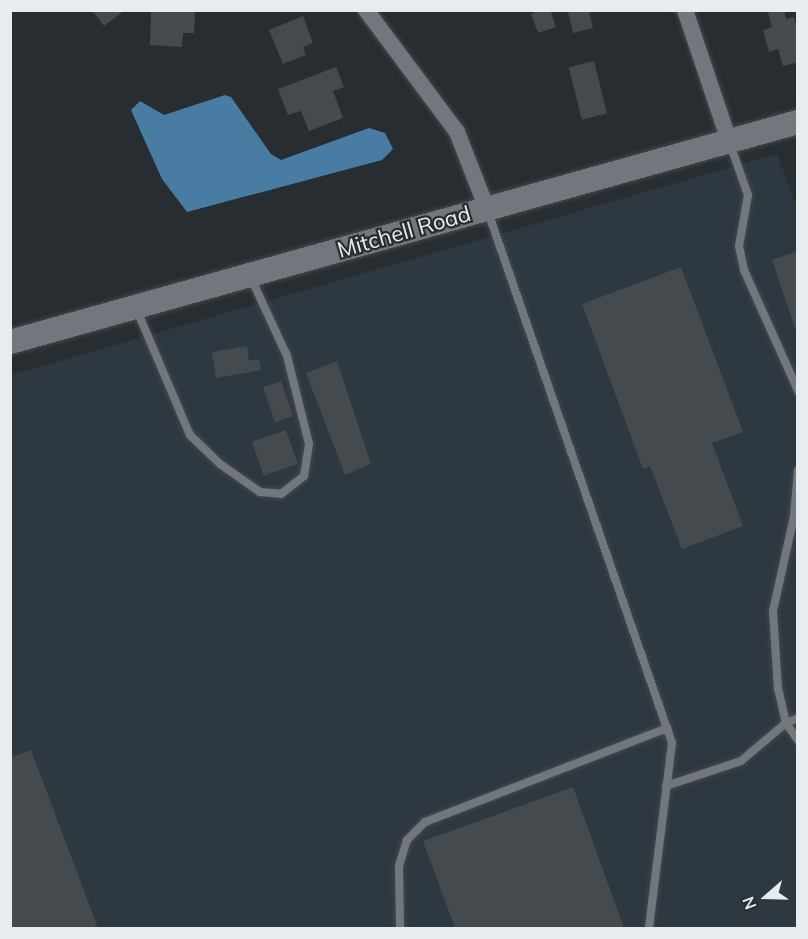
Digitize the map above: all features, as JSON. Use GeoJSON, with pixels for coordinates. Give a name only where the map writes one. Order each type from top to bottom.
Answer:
{"type":"FeatureCollection","features":[{"type":"Feature","properties":{"kind":"street"},"geometry":{"type":"LineString","coordinates":[[366,10],[457,132],[487,209]]}},
{"type":"Feature","properties":{"kind":"street"},"geometry":{"type":"LineString","coordinates":[[686,10],[729,141]]}},
{"type":"Feature","properties":{"kind":"street","name":"Mitchell Road"},"geometry":{"type":"LineString","coordinates":[[10,342],[798,122]]}},
{"type":"Feature","properties":{"kind":"lane"},"geometry":{"type":"LineString","coordinates":[[729,141],[747,195],[739,246],[744,270],[798,391]]}},
{"type":"Feature","properties":{"kind":"lane"},"geometry":{"type":"LineString","coordinates":[[487,209],[672,743],[649,928]]}},
{"type":"Feature","properties":{"kind":"lane"},"geometry":{"type":"LineString","coordinates":[[135,308],[190,435],[220,464],[260,492],[281,494],[304,476],[309,444],[287,356],[250,276]]}},
{"type":"Feature","properties":{"kind":"lane"},"geometry":{"type":"LineString","coordinates":[[798,470],[794,516],[772,611],[778,689],[786,723],[798,740]]}},
{"type":"Feature","properties":{"kind":"lane"},"geometry":{"type":"LineString","coordinates":[[666,786],[741,761],[786,723],[798,718]]}},
{"type":"Feature","properties":{"kind":"lane"},"geometry":{"type":"LineString","coordinates":[[400,928],[399,866],[407,840],[425,822],[667,728]]}},
{"type":"Feature","properties":{"kind":"shaded area"},"geometry":{"type":"Polygon","coordinates":[[[777,154],[798,210],[797,928],[11,928],[11,375],[777,154]]]}},
{"type":"Feature","properties":{"kind":"water"},"geometry":{"type":"Polygon","coordinates":[[[225,95],[231,97],[271,154],[281,160],[369,128],[385,133],[393,149],[382,160],[187,212],[162,179],[131,110],[140,101],[164,115],[225,95]]]}},
{"type":"Feature","properties":{"kind":"building"},"geometry":{"type":"Polygon","coordinates":[[[92,10],[125,10],[104,26],[92,10]]]}},
{"type":"Feature","properties":{"kind":"building"},"geometry":{"type":"Polygon","coordinates":[[[151,10],[195,12],[194,33],[183,33],[182,47],[150,45],[151,10]]]}},
{"type":"Feature","properties":{"kind":"building"},"geometry":{"type":"Polygon","coordinates":[[[540,10],[550,10],[556,27],[538,33],[531,14],[540,10]]]}},
{"type":"Feature","properties":{"kind":"building"},"geometry":{"type":"Polygon","coordinates":[[[589,10],[593,28],[573,33],[568,12],[589,10]]]}},
{"type":"Feature","properties":{"kind":"building"},"geometry":{"type":"Polygon","coordinates":[[[784,10],[786,19],[794,17],[798,32],[798,62],[783,66],[778,49],[769,52],[763,30],[772,27],[768,12],[784,10]]]}},
{"type":"Feature","properties":{"kind":"building"},"geometry":{"type":"Polygon","coordinates":[[[303,16],[313,43],[303,47],[306,55],[283,64],[269,30],[303,16]]]}},
{"type":"Feature","properties":{"kind":"building"},"geometry":{"type":"Polygon","coordinates":[[[594,61],[607,113],[582,120],[569,67],[594,61]]]}},
{"type":"Feature","properties":{"kind":"building"},"geometry":{"type":"Polygon","coordinates":[[[336,67],[344,87],[333,91],[343,118],[309,131],[301,111],[288,115],[278,89],[336,67]]]}},
{"type":"Feature","properties":{"kind":"building"},"geometry":{"type":"Polygon","coordinates":[[[798,251],[798,334],[797,334],[772,260],[798,251]]]}},
{"type":"Feature","properties":{"kind":"building"},"geometry":{"type":"Polygon","coordinates":[[[681,267],[743,432],[712,443],[743,526],[682,549],[650,466],[643,469],[582,304],[681,267]]]}},
{"type":"Feature","properties":{"kind":"building"},"geometry":{"type":"Polygon","coordinates":[[[247,346],[249,361],[259,359],[261,370],[216,378],[212,352],[247,346]]]}},
{"type":"Feature","properties":{"kind":"building"},"geometry":{"type":"Polygon","coordinates":[[[337,361],[371,464],[345,475],[306,373],[337,361]]]}},
{"type":"Feature","properties":{"kind":"building"},"geometry":{"type":"Polygon","coordinates":[[[281,381],[293,416],[275,422],[263,387],[281,381]]]}},
{"type":"Feature","properties":{"kind":"building"},"geometry":{"type":"Polygon","coordinates":[[[286,430],[298,464],[264,476],[252,442],[286,430]]]}},
{"type":"Feature","properties":{"kind":"building"},"geometry":{"type":"Polygon","coordinates":[[[31,750],[98,928],[10,928],[10,758],[31,750]]]}},
{"type":"Feature","properties":{"kind":"building"},"geometry":{"type":"Polygon","coordinates":[[[573,787],[624,928],[455,928],[423,841],[573,787]]]}}]}
